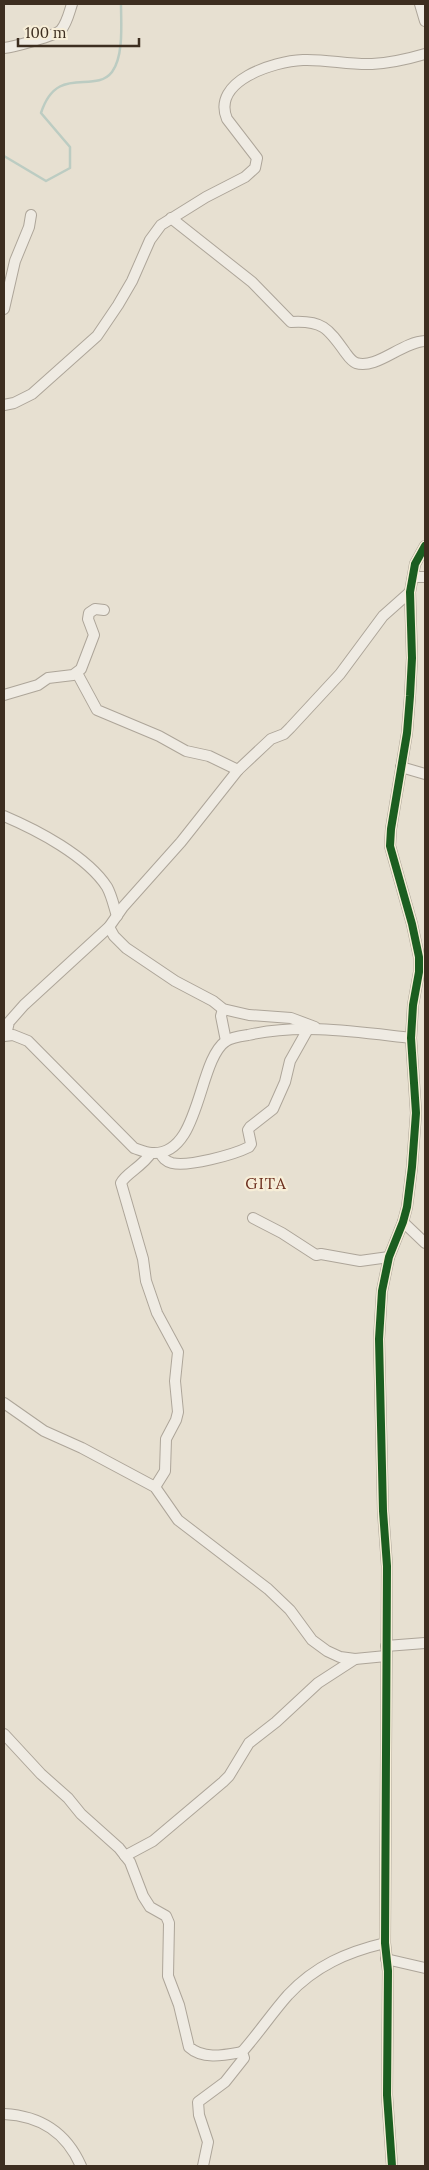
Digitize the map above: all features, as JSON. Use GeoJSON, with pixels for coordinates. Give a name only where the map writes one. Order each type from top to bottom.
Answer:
{"type":"FeatureCollection","features":[{"type":"Feature","properties":{"kind":"street"},"geometry":{"type":"LineString","coordinates":[[4,48],[59,32],[64,25],[72,4]]}},
{"type":"Feature","properties":{"kind":"street"},"geometry":{"type":"LineString","coordinates":[[420,4],[425,21]]}},
{"type":"Feature","properties":{"kind":"street"},"geometry":{"type":"LineString","coordinates":[[4,405],[14,403],[32,394],[97,336],[132,280],[155,231],[170,218],[245,177],[255,168],[257,158],[227,119],[224,112],[223,104],[226,94],[233,86],[264,70],[302,60],[373,64],[406,60],[425,54]]}},
{"type":"Feature","properties":{"kind":"street"},"geometry":{"type":"LineString","coordinates":[[4,309],[15,261],[29,227],[31,215]]}},
{"type":"Feature","properties":{"kind":"street"},"geometry":{"type":"LineString","coordinates":[[170,218],[252,282],[291,322],[317,323],[325,327],[334,335],[348,356],[356,363],[368,363],[382,358],[403,346],[425,342]]}},
{"type":"Feature","properties":{"kind":"street"},"geometry":{"type":"LineString","coordinates":[[392,2166],[387,2095],[388,1980],[385,1943],[387,1566],[383,1512],[379,1338],[382,1291],[389,1257],[403,1222],[411,1175],[416,1113],[411,1038],[413,1005],[422,955],[390,846],[391,829],[407,733],[412,658],[410,592],[415,564],[425,546]]}},
{"type":"Feature","properties":{"kind":"street"},"geometry":{"type":"LineString","coordinates":[[413,577],[425,577]]}},
{"type":"Feature","properties":{"kind":"street"},"geometry":{"type":"LineString","coordinates":[[308,1029],[290,1061],[285,1082],[273,1109],[248,1130],[251,1144],[249,1147],[222,1157],[188,1163],[173,1163],[164,1160],[155,1153],[134,1148],[28,1041],[19,1037],[5,1036],[9,1022],[24,1005],[109,927],[181,842],[238,770],[271,739],[284,734],[290,728],[340,674],[383,616],[410,592]]}},
{"type":"Feature","properties":{"kind":"street"},"geometry":{"type":"LineString","coordinates":[[4,695],[38,685],[48,678],[77,673],[84,664],[94,636],[88,619],[89,612],[94,609],[104,610]]}},
{"type":"Feature","properties":{"kind":"street"},"geometry":{"type":"LineString","coordinates":[[77,673],[97,710],[159,736],[186,751],[209,756],[238,770]]}},
{"type":"Feature","properties":{"kind":"street"},"geometry":{"type":"LineString","coordinates":[[401,767],[425,774]]}},
{"type":"Feature","properties":{"kind":"street"},"geometry":{"type":"LineString","coordinates":[[4,816],[46,837],[94,870],[108,889],[117,916]]}},
{"type":"Feature","properties":{"kind":"street"},"geometry":{"type":"LineString","coordinates":[[109,927],[114,936],[126,948],[175,981],[223,1009],[249,1015],[290,1018],[323,1030]]}},
{"type":"Feature","properties":{"kind":"street"},"geometry":{"type":"LineString","coordinates":[[223,1009],[221,1016],[226,1041]]}},
{"type":"Feature","properties":{"kind":"street"},"geometry":{"type":"LineString","coordinates":[[155,1487],[165,1471],[166,1439],[178,1412],[176,1381],[178,1352],[157,1313],[146,1281],[141,1251],[121,1183],[123,1178],[145,1163],[155,1153],[174,1145],[187,1129],[194,1117],[208,1070],[218,1050],[226,1041],[274,1030],[308,1029],[411,1038]]}},
{"type":"Feature","properties":{"kind":"street"},"geometry":{"type":"LineString","coordinates":[[253,1218],[282,1233],[316,1255],[321,1254],[360,1261],[389,1257]]}},
{"type":"Feature","properties":{"kind":"street"},"geometry":{"type":"LineString","coordinates":[[403,1222],[425,1243]]}},
{"type":"Feature","properties":{"kind":"street"},"geometry":{"type":"LineString","coordinates":[[4,1403],[44,1431],[91,1452],[155,1487],[178,1520],[268,1589],[290,1610],[312,1640],[327,1651],[340,1657],[355,1659]]}},
{"type":"Feature","properties":{"kind":"street"},"geometry":{"type":"LineString","coordinates":[[126,1856],[153,1841],[223,1782],[229,1776],[250,1743],[318,1683],[355,1659],[425,1643]]}},
{"type":"Feature","properties":{"kind":"street"},"geometry":{"type":"LineString","coordinates":[[4,1734],[40,1774],[68,1798],[126,1856],[140,1884],[143,1896],[150,1907],[166,1916],[169,1923],[168,1976],[179,2005],[189,2047],[193,2051],[216,2057],[242,2052],[289,1994],[312,1974],[342,1956],[385,1943]]}},
{"type":"Feature","properties":{"kind":"street"},"geometry":{"type":"LineString","coordinates":[[386,1959],[425,1968]]}},
{"type":"Feature","properties":{"kind":"street"},"geometry":{"type":"LineString","coordinates":[[203,2166],[208,2142],[199,2115],[198,2102],[225,2082],[244,2058],[242,2052]]}},
{"type":"Feature","properties":{"kind":"street"},"geometry":{"type":"LineString","coordinates":[[4,2114],[28,2116],[48,2125],[74,2151],[81,2166]]}},
{"type":"Feature","properties":{"kind":"waterway"},"geometry":{"type":"LineString","coordinates":[[4,156],[46,181],[70,168],[70,147],[41,113],[48,98],[56,89],[66,84],[96,81],[112,72],[116,65],[120,48],[121,4]]}},
{"type":"Feature","properties":{"kind":"cycle path"},"geometry":{"type":"LineString","coordinates":[[392,2166],[387,2095],[388,1971],[385,1943],[387,1566],[383,1511],[379,1339],[382,1291],[389,1257],[407,1207],[416,1113],[411,1038],[419,957],[412,924],[390,846],[391,829],[407,733],[410,696],[412,658],[410,592],[415,564],[425,546]]}},
{"type":"Feature","properties":{"kind":"district","name":"GITA"},"geometry":{"type":"Point","coordinates":[266,1183]}}]}
